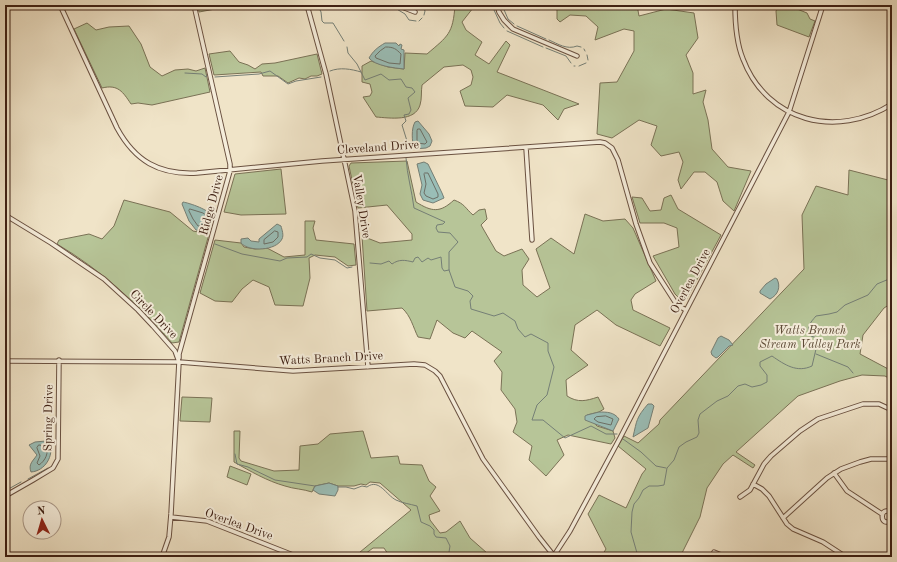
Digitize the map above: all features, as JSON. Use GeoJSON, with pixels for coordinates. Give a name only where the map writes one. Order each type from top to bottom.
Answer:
{"type":"FeatureCollection","features":[{"type":"Feature","properties":{"kind":"street","name":"Cleveland Drive"},"geometry":{"type":"LineString","coordinates":[[60,5],[117,128],[126,143],[135,153],[150,164],[162,170],[178,174],[230,171],[344,160],[600,142],[605,143],[612,148],[618,160],[636,224],[650,263],[677,305],[686,310]]}},
{"type":"Feature","properties":{"kind":"street","name":"Ridge Drive"},"geometry":{"type":"LineString","coordinates":[[179,362],[179,354],[213,237],[230,171],[230,164],[194,5]]}},
{"type":"Feature","properties":{"kind":"street","name":"Valley Drive"},"geometry":{"type":"LineString","coordinates":[[307,5],[326,74],[355,211],[368,367]]}},
{"type":"Feature","properties":{"kind":"street"},"geometry":{"type":"LineString","coordinates":[[397,5],[415,12]]}},
{"type":"Feature","properties":{"kind":"street"},"geometry":{"type":"LineString","coordinates":[[497,5],[500,16],[513,29],[577,56]]}},
{"type":"Feature","properties":{"kind":"street"},"geometry":{"type":"LineString","coordinates":[[734,5],[738,44],[748,72],[766,95],[789,112],[817,121],[837,122],[864,118],[892,104]]}},
{"type":"Feature","properties":{"kind":"street","name":"Overlea Drive"},"geometry":{"type":"LineString","coordinates":[[554,556],[570,531],[789,112],[824,5]]}},
{"type":"Feature","properties":{"kind":"street"},"geometry":{"type":"LineString","coordinates":[[526,148],[532,240]]}},
{"type":"Feature","properties":{"kind":"street","name":"Circle Drive"},"geometry":{"type":"LineString","coordinates":[[5,215],[51,243],[104,279],[153,326],[175,351],[179,362]]}},
{"type":"Feature","properties":{"kind":"street","name":"Watts Branch Drive"},"geometry":{"type":"LineString","coordinates":[[5,361],[59,360],[179,362],[293,372],[419,364],[431,368],[440,376],[483,459],[554,556]]}},
{"type":"Feature","properties":{"kind":"street","name":"Spring Drive"},"geometry":{"type":"LineString","coordinates":[[5,496],[53,468],[58,459],[59,360]]}},
{"type":"Feature","properties":{"kind":"street"},"geometry":{"type":"LineString","coordinates":[[162,557],[169,538],[171,517],[179,362]]}},
{"type":"Feature","properties":{"kind":"street"},"geometry":{"type":"LineString","coordinates":[[740,497],[750,490],[764,464],[771,456],[800,431],[818,420],[863,404],[878,404],[892,410]]}},
{"type":"Feature","properties":{"kind":"street"},"geometry":{"type":"LineString","coordinates":[[783,518],[834,473],[841,469],[860,462],[892,458]]}},
{"type":"Feature","properties":{"kind":"street"},"geometry":{"type":"LineString","coordinates":[[834,473],[847,491],[882,514],[884,521],[888,522],[892,519]]}},
{"type":"Feature","properties":{"kind":"street"},"geometry":{"type":"LineString","coordinates":[[753,484],[762,489],[769,496],[783,518],[793,529],[823,542],[846,557]]}},
{"type":"Feature","properties":{"kind":"street"},"geometry":{"type":"LineString","coordinates":[[882,514],[888,511],[892,514]]}},
{"type":"Feature","properties":{"kind":"street","name":"Overlea Drive"},"geometry":{"type":"LineString","coordinates":[[171,517],[207,521],[298,557]]}},
{"type":"Feature","properties":{"kind":"street"},"geometry":{"type":"LineString","coordinates":[[714,552],[726,557]]}},
{"type":"Feature","properties":{"kind":"green space"},"geometry":{"type":"Polygon","coordinates":[[[198,5],[226,5],[226,7],[199,12],[198,5]]]}},
{"type":"Feature","properties":{"kind":"green space"},"geometry":{"type":"Polygon","coordinates":[[[455,5],[470,5],[473,8],[462,22],[466,30],[482,42],[475,55],[489,64],[506,41],[510,45],[497,72],[579,104],[564,109],[558,120],[543,105],[507,95],[493,107],[465,106],[460,91],[471,85],[473,77],[471,70],[463,65],[444,67],[422,85],[420,105],[413,114],[408,117],[376,117],[363,97],[370,96],[372,92],[370,84],[362,82],[362,66],[371,61],[388,67],[404,69],[405,53],[427,54],[445,38],[451,29],[455,5]]]}},
{"type":"Feature","properties":{"kind":"green space"},"geometry":{"type":"Polygon","coordinates":[[[551,5],[637,5],[639,16],[666,9],[694,13],[698,38],[686,55],[693,73],[693,94],[706,90],[703,102],[708,120],[712,149],[728,167],[751,171],[734,211],[723,201],[717,182],[705,172],[694,172],[681,189],[678,180],[683,162],[679,152],[661,156],[651,145],[657,126],[639,120],[612,138],[597,134],[600,83],[617,82],[634,51],[634,31],[624,29],[595,40],[598,27],[586,16],[570,15],[560,22],[557,19],[557,10],[551,5]]]}},
{"type":"Feature","properties":{"kind":"green space"},"geometry":{"type":"Polygon","coordinates":[[[779,5],[787,5],[807,13],[810,19],[815,21],[809,37],[777,25],[776,11],[779,5]]]}},
{"type":"Feature","properties":{"kind":"green space"},"geometry":{"type":"Polygon","coordinates":[[[87,23],[96,30],[109,27],[129,26],[141,44],[150,67],[162,76],[175,70],[188,69],[196,71],[205,68],[210,92],[152,105],[138,103],[131,104],[120,90],[112,87],[102,88],[74,29],[87,23]]]}},
{"type":"Feature","properties":{"kind":"green space"},"geometry":{"type":"Polygon","coordinates":[[[230,51],[239,62],[255,69],[262,64],[275,63],[317,54],[322,74],[305,79],[299,78],[288,83],[278,76],[263,76],[261,72],[214,75],[209,54],[230,51]]]}},
{"type":"Feature","properties":{"kind":"green space"},"geometry":{"type":"Polygon","coordinates":[[[407,161],[416,202],[427,208],[436,210],[444,207],[454,200],[463,205],[473,215],[479,210],[485,209],[487,219],[481,225],[496,251],[504,256],[522,249],[529,259],[522,270],[523,285],[537,297],[550,288],[536,249],[551,238],[574,254],[585,214],[603,221],[625,219],[633,228],[656,281],[635,294],[631,300],[633,310],[670,328],[660,346],[616,325],[597,310],[575,325],[571,350],[588,365],[566,380],[567,396],[575,400],[582,401],[598,397],[604,409],[587,415],[597,426],[613,431],[615,438],[611,444],[568,435],[557,440],[564,455],[546,476],[529,460],[532,446],[513,432],[517,422],[515,409],[501,390],[502,372],[494,361],[502,352],[472,331],[465,338],[453,333],[437,320],[430,339],[418,337],[410,318],[402,308],[367,311],[362,236],[380,243],[412,240],[412,234],[387,205],[358,208],[349,166],[351,163],[407,161]]]}},
{"type":"Feature","properties":{"kind":"green space"},"geometry":{"type":"Polygon","coordinates":[[[281,169],[286,214],[241,215],[224,212],[235,174],[281,169]]]}},
{"type":"Feature","properties":{"kind":"green space","name":"Watts Branch Stream Valley Park"},"geometry":{"type":"Polygon","coordinates":[[[849,170],[888,180],[892,178],[892,303],[884,308],[863,335],[860,354],[892,371],[892,380],[885,376],[862,375],[798,396],[736,452],[755,465],[753,468],[733,455],[723,464],[707,488],[700,517],[680,557],[601,557],[606,549],[588,514],[599,495],[626,508],[642,474],[646,469],[618,446],[624,436],[638,443],[659,424],[660,420],[804,269],[802,215],[816,186],[848,195],[849,170]]]}},
{"type":"Feature","properties":{"kind":"green space"},"geometry":{"type":"Polygon","coordinates":[[[671,195],[678,209],[721,235],[686,300],[682,301],[675,294],[653,256],[679,247],[677,228],[664,223],[640,223],[632,197],[642,198],[650,211],[661,210],[664,198],[671,195]]]}},
{"type":"Feature","properties":{"kind":"green space"},"geometry":{"type":"Polygon","coordinates":[[[124,200],[170,212],[193,231],[209,234],[179,342],[172,343],[132,301],[104,276],[57,244],[59,240],[89,234],[102,239],[114,226],[124,200]]]}},
{"type":"Feature","properties":{"kind":"green space"},"geometry":{"type":"Polygon","coordinates":[[[305,221],[315,221],[313,228],[316,240],[354,244],[356,265],[348,266],[335,257],[315,255],[309,258],[310,278],[303,306],[275,305],[269,287],[253,280],[242,289],[232,302],[215,301],[200,293],[215,240],[241,243],[244,247],[255,249],[267,248],[284,257],[305,255],[305,221]]]}},
{"type":"Feature","properties":{"kind":"green space"},"geometry":{"type":"Polygon","coordinates":[[[182,397],[212,398],[210,422],[180,421],[182,397]]]}},
{"type":"Feature","properties":{"kind":"green space"},"geometry":{"type":"Polygon","coordinates":[[[234,431],[240,431],[239,458],[241,461],[274,471],[299,470],[300,446],[318,444],[330,434],[363,431],[371,458],[398,456],[400,464],[422,465],[429,481],[436,487],[430,496],[440,511],[429,515],[430,520],[440,533],[446,532],[460,521],[470,538],[487,553],[488,557],[390,557],[384,548],[373,548],[361,557],[354,557],[411,510],[380,483],[370,482],[366,485],[338,486],[329,483],[315,486],[312,492],[288,487],[265,479],[234,462],[234,431]]]}},
{"type":"Feature","properties":{"kind":"green space"},"geometry":{"type":"Polygon","coordinates":[[[230,466],[251,474],[247,485],[227,477],[230,466]]]}},
{"type":"Feature","properties":{"kind":"water"},"geometry":{"type":"Polygon","coordinates":[[[385,43],[396,43],[399,46],[400,44],[402,45],[401,49],[404,50],[404,69],[380,65],[369,58],[376,49],[385,43]]]}},
{"type":"Feature","properties":{"kind":"water"},"geometry":{"type":"Polygon","coordinates":[[[418,121],[429,134],[432,141],[430,146],[426,148],[414,149],[412,132],[415,122],[418,121]]]}},
{"type":"Feature","properties":{"kind":"water"},"geometry":{"type":"Polygon","coordinates":[[[424,162],[428,164],[444,198],[433,203],[423,200],[420,194],[422,185],[417,164],[424,162]]]}},
{"type":"Feature","properties":{"kind":"water"},"geometry":{"type":"Polygon","coordinates":[[[183,202],[199,207],[211,214],[212,219],[208,230],[205,232],[196,230],[189,221],[182,204],[183,202]]]}},
{"type":"Feature","properties":{"kind":"water"},"geometry":{"type":"Polygon","coordinates":[[[277,224],[281,226],[283,236],[279,243],[274,246],[256,249],[245,246],[241,243],[241,239],[248,238],[251,241],[259,242],[259,239],[277,224]]]}},
{"type":"Feature","properties":{"kind":"water"},"geometry":{"type":"Polygon","coordinates":[[[775,278],[777,279],[779,288],[775,295],[770,299],[760,293],[760,291],[766,284],[775,278]]]}},
{"type":"Feature","properties":{"kind":"water"},"geometry":{"type":"Polygon","coordinates":[[[721,336],[729,340],[733,345],[729,346],[716,358],[711,352],[718,338],[721,336]]]}},
{"type":"Feature","properties":{"kind":"water"},"geometry":{"type":"Polygon","coordinates":[[[648,404],[652,404],[654,406],[648,428],[633,437],[638,419],[648,404]]]}},
{"type":"Feature","properties":{"kind":"water"},"geometry":{"type":"Polygon","coordinates":[[[599,412],[608,412],[619,419],[613,431],[585,420],[585,416],[599,412]]]}},
{"type":"Feature","properties":{"kind":"water"},"geometry":{"type":"Polygon","coordinates":[[[46,441],[50,443],[51,448],[49,458],[44,466],[31,472],[31,465],[37,455],[29,445],[35,442],[46,441]]]}},
{"type":"Feature","properties":{"kind":"water"},"geometry":{"type":"Polygon","coordinates":[[[329,483],[338,486],[335,496],[319,494],[313,490],[315,486],[329,483]]]}},
{"type":"Feature","properties":{"kind":"waterway"},"geometry":{"type":"LineString","coordinates":[[390,5],[405,14],[409,20],[416,21]]}},
{"type":"Feature","properties":{"kind":"waterway"},"geometry":{"type":"LineString","coordinates":[[423,5],[425,11],[424,15]]}},
{"type":"Feature","properties":{"kind":"waterway"},"geometry":{"type":"LineString","coordinates":[[502,5],[508,19],[514,24]]}},
{"type":"Feature","properties":{"kind":"waterway"},"geometry":{"type":"LineString","coordinates":[[884,5],[885,9],[892,11]]}},
{"type":"Feature","properties":{"kind":"waterway"},"geometry":{"type":"LineString","coordinates":[[319,6],[322,21],[324,23],[333,23],[344,41]]}},
{"type":"Feature","properties":{"kind":"waterway"},"geometry":{"type":"LineString","coordinates":[[494,10],[504,28]]}},
{"type":"Feature","properties":{"kind":"waterway"},"geometry":{"type":"LineString","coordinates":[[419,21],[422,18]]}},
{"type":"Feature","properties":{"kind":"waterway"},"geometry":{"type":"LineString","coordinates":[[517,26],[546,39]]}},
{"type":"Feature","properties":{"kind":"waterway"},"geometry":{"type":"LineString","coordinates":[[507,31],[543,47]]}},
{"type":"Feature","properties":{"kind":"waterway"},"geometry":{"type":"LineString","coordinates":[[549,40],[566,47],[581,47]]}},
{"type":"Feature","properties":{"kind":"waterway"},"geometry":{"type":"LineString","coordinates":[[347,47],[348,53],[357,64],[365,80],[381,74],[389,80],[401,79],[406,87],[412,88],[415,92],[408,98],[411,110],[409,114],[404,115],[406,121],[402,125],[407,141],[405,149]]}},
{"type":"Feature","properties":{"kind":"waterway"},"geometry":{"type":"LineString","coordinates":[[546,48],[566,56],[571,63]]}},
{"type":"Feature","properties":{"kind":"waterway"},"geometry":{"type":"LineString","coordinates":[[587,55],[588,60]]}},
{"type":"Feature","properties":{"kind":"waterway"},"geometry":{"type":"LineString","coordinates":[[579,66],[586,63]]}},
{"type":"Feature","properties":{"kind":"waterway"},"geometry":{"type":"LineString","coordinates":[[330,71],[346,69],[361,72]]}},
{"type":"Feature","properties":{"kind":"waterway"},"geometry":{"type":"LineString","coordinates":[[215,77],[259,74],[270,71],[288,84],[296,81],[321,77]]}},
{"type":"Feature","properties":{"kind":"waterway"},"geometry":{"type":"LineString","coordinates":[[185,73],[202,74],[206,77],[207,75]]}},
{"type":"Feature","properties":{"kind":"waterway"},"geometry":{"type":"LineString","coordinates":[[406,158],[414,208],[445,222],[437,225],[436,228],[438,232],[450,233],[458,242],[449,252],[449,270],[455,287],[468,291],[473,296],[470,301],[471,309],[494,316],[503,313],[515,321],[518,329],[525,337],[531,334],[548,343],[548,351],[554,367],[547,395],[537,405],[532,420],[543,420],[565,438],[591,426],[606,434],[617,434]]}},
{"type":"Feature","properties":{"kind":"waterway"},"geometry":{"type":"LineString","coordinates":[[215,244],[242,254],[280,261],[287,258],[307,257],[311,254],[320,258],[335,260],[347,268],[352,267]]}},
{"type":"Feature","properties":{"kind":"waterway"},"geometry":{"type":"LineString","coordinates":[[370,263],[381,264],[389,261],[392,264],[402,260],[413,262],[415,258],[418,257],[422,262],[428,258],[431,260],[441,257],[442,268],[444,271],[449,270]]}},
{"type":"Feature","properties":{"kind":"waterway"},"geometry":{"type":"LineString","coordinates":[[636,557],[637,553],[631,532],[634,504],[643,490],[649,486],[664,485],[667,468],[674,460],[679,447],[697,437],[699,433],[698,420],[700,414],[717,401],[728,396],[738,386],[745,384],[752,387],[767,382],[767,375],[760,366],[760,362],[772,356],[791,367],[801,369],[812,366],[816,349],[820,342],[817,338],[811,336],[809,330],[810,323],[816,316],[837,312],[845,305],[868,295],[877,284],[889,279],[892,276]]}},
{"type":"Feature","properties":{"kind":"waterway"},"geometry":{"type":"LineString","coordinates":[[816,354],[848,367],[853,373]]}},
{"type":"Feature","properties":{"kind":"waterway"},"geometry":{"type":"LineString","coordinates":[[623,439],[641,452],[656,466],[666,468]]}},
{"type":"Feature","properties":{"kind":"waterway"},"geometry":{"type":"LineString","coordinates":[[235,454],[237,464],[248,467],[275,480],[315,486]]}},
{"type":"Feature","properties":{"kind":"waterway"},"geometry":{"type":"LineString","coordinates":[[28,479],[48,468]]}},
{"type":"Feature","properties":{"kind":"waterway"},"geometry":{"type":"LineString","coordinates":[[5,491],[21,482]]}},
{"type":"Feature","properties":{"kind":"waterway"},"geometry":{"type":"LineString","coordinates":[[338,487],[354,489],[362,486],[367,487],[375,485],[382,488],[392,498],[403,503],[417,506],[421,522],[430,526],[434,530],[436,537],[446,538],[450,546],[449,552],[455,557]]}}]}
